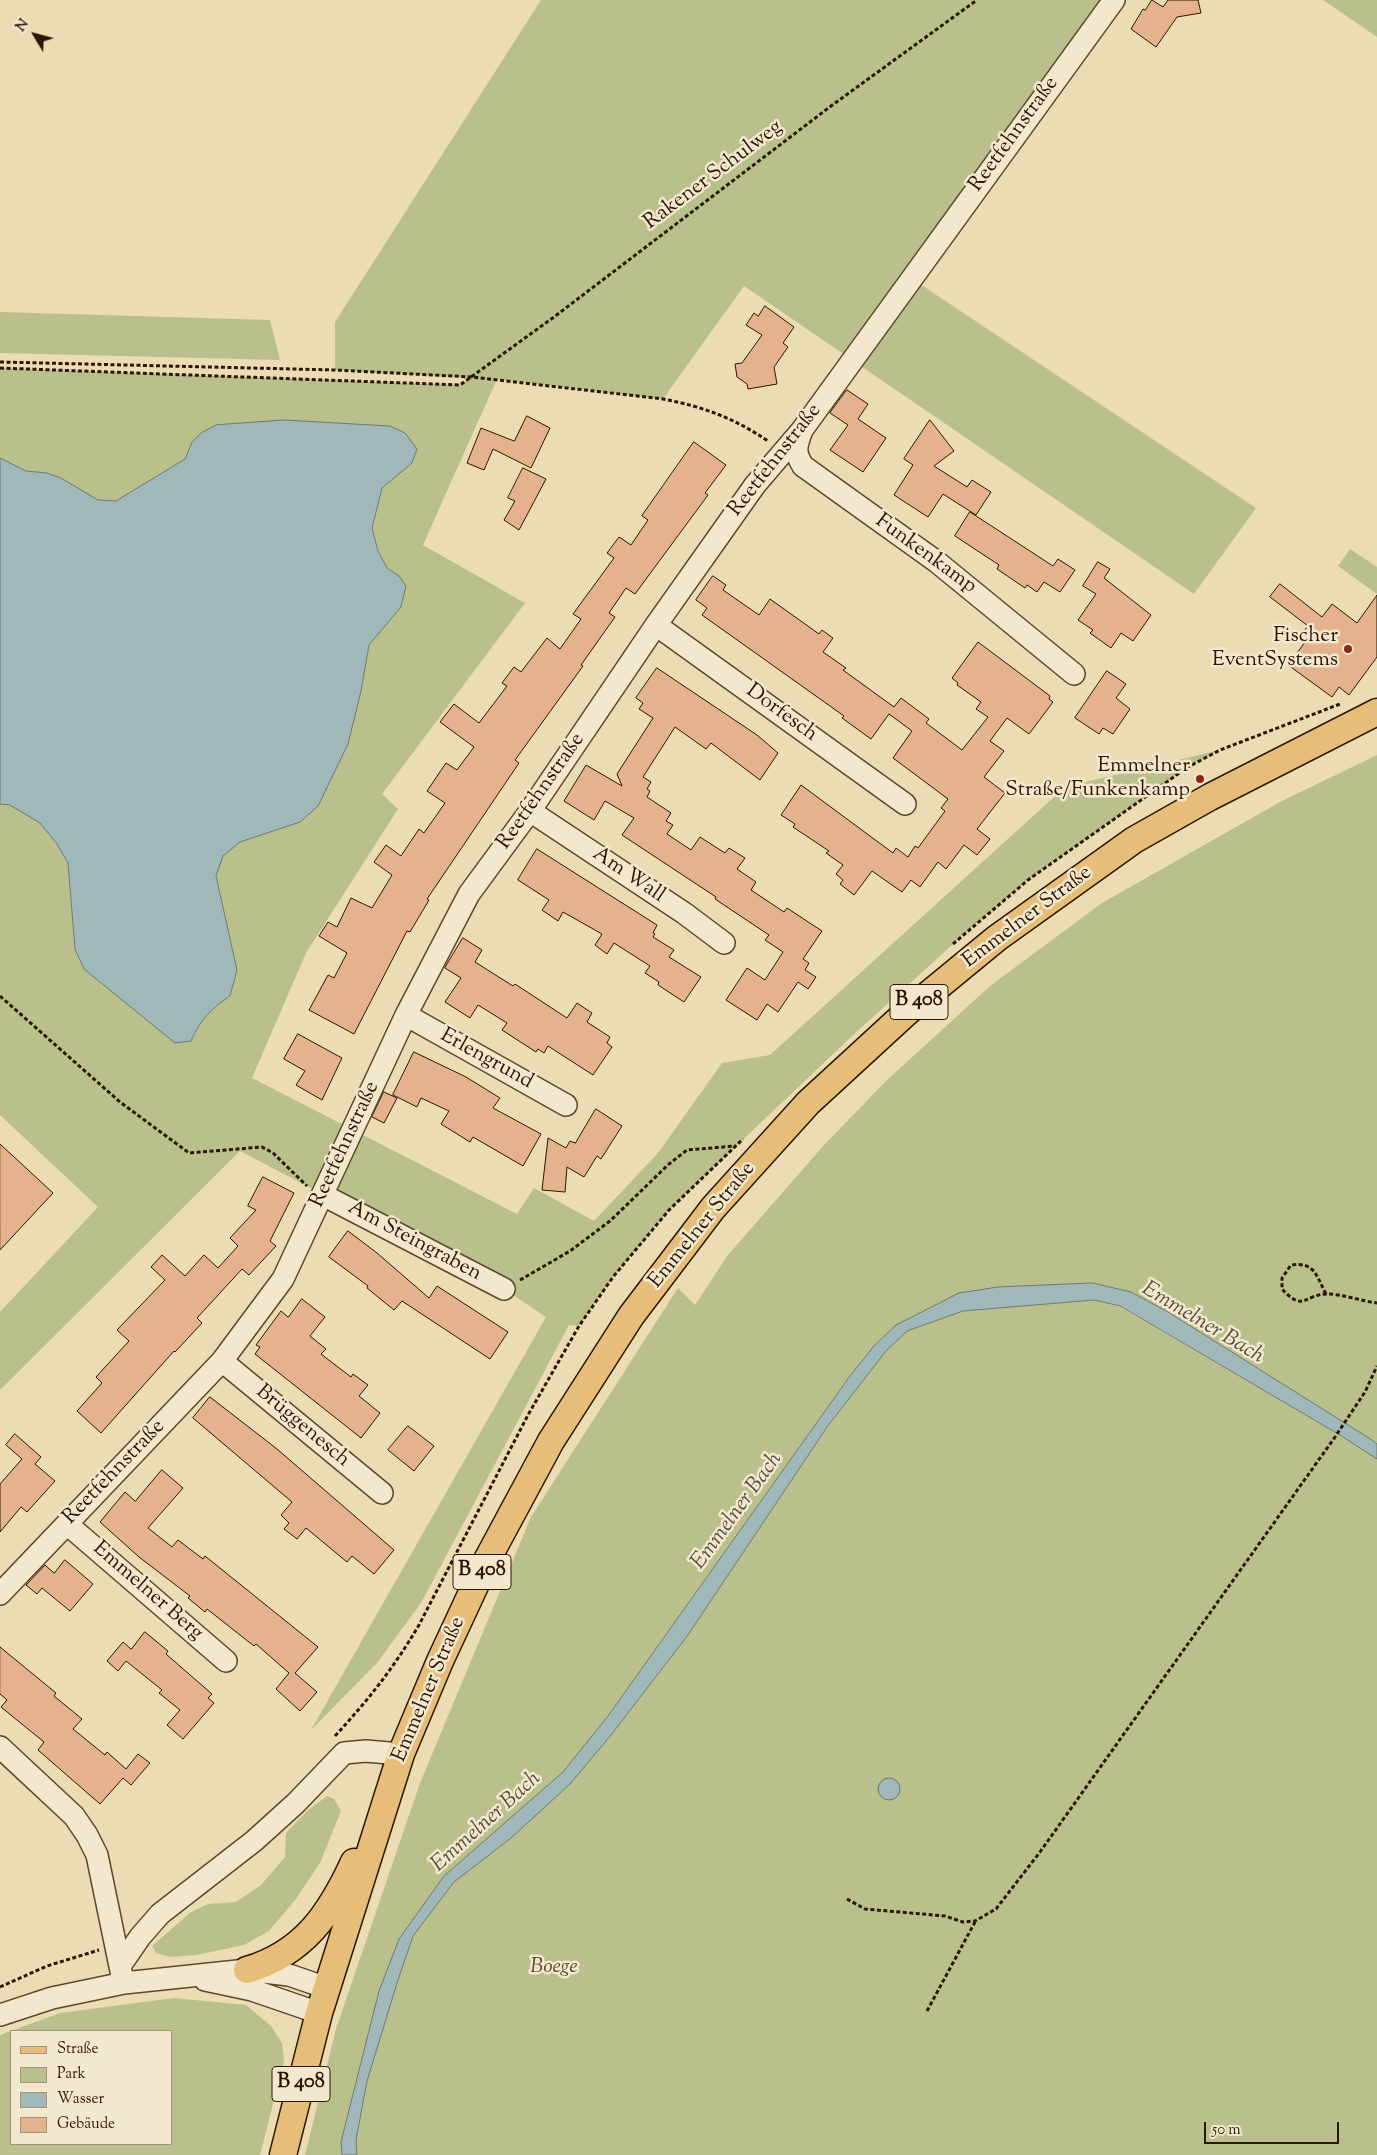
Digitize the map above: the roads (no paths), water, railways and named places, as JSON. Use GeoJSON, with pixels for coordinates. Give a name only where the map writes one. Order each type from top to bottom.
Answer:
{"type":"FeatureCollection","features":[{"type":"Feature","properties":{"kind":"main road","name":"Emmelner Straße"},"geometry":{"type":"LineString","coordinates":[[319,2013],[401,1754],[440,1661],[487,1560],[556,1434],[631,1316],[713,1208],[808,1104],[907,1012],[997,938],[1134,840],[1210,797],[1377,712]]}},
{"type":"Feature","properties":{"kind":"main road"},"geometry":{"type":"LineString","coordinates":[[247,1970],[268,1963],[295,1948],[319,1924],[347,1878],[392,1783]]}},
{"type":"Feature","properties":{"kind":"main road","name":"B 408"},"geometry":{"type":"LineString","coordinates":[[283,2155],[319,2013]]}},
{"type":"Feature","properties":{"kind":"street","name":"Reetfehnstraße"},"geometry":{"type":"LineString","coordinates":[[0,1594],[222,1360],[283,1279],[406,1015],[469,894],[530,811],[656,625],[755,485],[802,430],[1114,0]]}},
{"type":"Feature","properties":{"kind":"street","name":"Funkenkamp"},"geometry":{"type":"LineString","coordinates":[[802,430],[795,448],[796,456],[803,466],[937,562],[1074,674]]}},
{"type":"Feature","properties":{"kind":"street","name":"Dorfesch"},"geometry":{"type":"LineString","coordinates":[[656,625],[906,804]]}},
{"type":"Feature","properties":{"kind":"street","name":"Am Wall"},"geometry":{"type":"LineString","coordinates":[[530,811],[684,913],[724,943]]}},
{"type":"Feature","properties":{"kind":"street","name":"Erlengrund"},"geometry":{"type":"LineString","coordinates":[[406,1015],[566,1104]]}},
{"type":"Feature","properties":{"kind":"street","name":"Am Steingraben"},"geometry":{"type":"LineString","coordinates":[[323,1195],[504,1290]]}},
{"type":"Feature","properties":{"kind":"street","name":"Brüggenesch"},"geometry":{"type":"LineString","coordinates":[[222,1360],[382,1493]]}},
{"type":"Feature","properties":{"kind":"street","name":"Emmelner Berg"},"geometry":{"type":"LineString","coordinates":[[67,1524],[226,1661]]}},
{"type":"Feature","properties":{"kind":"street"},"geometry":{"type":"LineString","coordinates":[[0,1747],[74,1816],[87,1834],[97,1855],[122,1975]]}},
{"type":"Feature","properties":{"kind":"street"},"geometry":{"type":"LineString","coordinates":[[122,1975],[140,1937],[160,1914],[254,1841],[296,1803],[344,1754],[366,1751],[401,1754]]}},
{"type":"Feature","properties":{"kind":"street"},"geometry":{"type":"LineString","coordinates":[[0,2014],[122,1975],[188,1977],[247,1970],[288,1975],[327,1988]]}},
{"type":"Feature","properties":{"kind":"street"},"geometry":{"type":"LineString","coordinates":[[188,1977],[252,1990],[319,2013]]}},
{"type":"Feature","properties":{"kind":"water"},"geometry":{"type":"Polygon","coordinates":[[[284,420],[390,426],[405,433],[417,449],[412,463],[382,488],[372,528],[378,551],[387,568],[399,576],[406,586],[401,607],[369,645],[361,691],[348,744],[318,806],[300,822],[240,842],[223,856],[216,876],[237,970],[230,996],[207,1016],[198,1027],[191,1041],[175,1043],[84,969],[75,949],[68,863],[57,844],[40,823],[10,805],[0,804],[0,458],[26,471],[47,473],[61,478],[98,500],[116,501],[185,459],[192,442],[201,433],[216,425],[284,420]]]}},
{"type":"Feature","properties":{"kind":"water"},"geometry":{"type":"Polygon","coordinates":[[[1093,1283],[1131,1292],[1168,1312],[1372,1440],[1377,1444],[1377,1459],[1340,1435],[1120,1306],[1094,1300],[963,1311],[907,1331],[886,1351],[827,1427],[688,1635],[611,1735],[570,1784],[511,1838],[454,1882],[413,1936],[367,2081],[356,2140],[357,2155],[342,2155],[341,2142],[379,1991],[399,1939],[444,1876],[563,1772],[608,1716],[850,1376],[874,1346],[896,1325],[959,1293],[998,1287],[1093,1283]]]}},
{"type":"Feature","properties":{"kind":"water"},"geometry":{"type":"Polygon","coordinates":[[[889,1778],[897,1781],[900,1789],[897,1797],[889,1800],[881,1797],[878,1789],[881,1781],[889,1778]]]}},
{"type":"Feature","properties":{"kind":"place","name":"Fischer EventSystems"},"geometry":{"type":"Point","coordinates":[1348,649]}},
{"type":"Feature","properties":{"kind":"place","name":"Emmelner Straße/Funkenkamp"},"geometry":{"type":"Point","coordinates":[1200,779]}},
{"type":"Feature","properties":{"kind":"water label","name":"Emmelner Bach"},"geometry":{"type":"Point","coordinates":[1202,1324]}},
{"type":"Feature","properties":{"kind":"water label","name":"Emmelner Bach"},"geometry":{"type":"Point","coordinates":[738,1512]}},
{"type":"Feature","properties":{"kind":"water label","name":"Emmelner Bach"},"geometry":{"type":"Point","coordinates":[487,1823]}},
{"type":"Feature","properties":{"kind":"park label","name":"Boege"},"geometry":{"type":"Point","coordinates":[554,1968]}}]}
